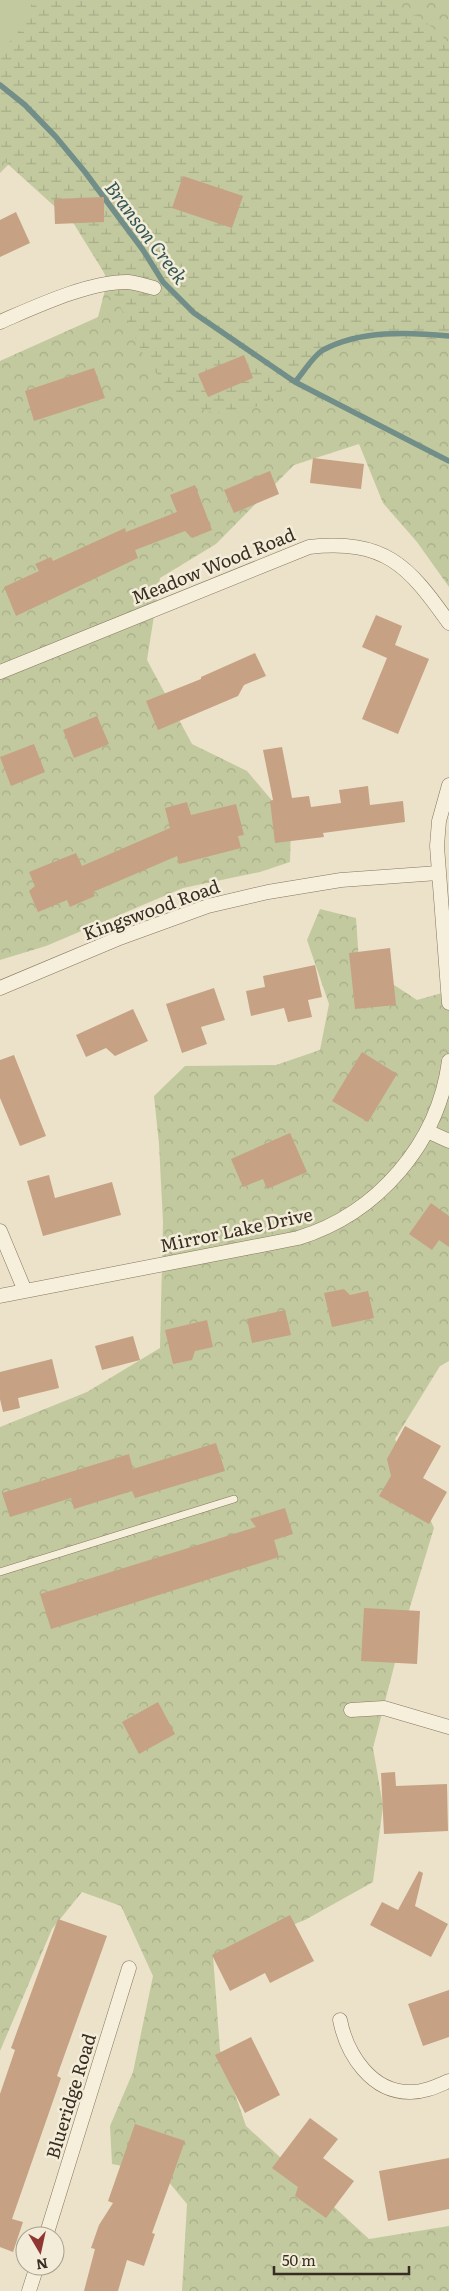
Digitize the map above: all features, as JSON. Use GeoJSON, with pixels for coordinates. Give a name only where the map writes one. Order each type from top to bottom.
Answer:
{"type":"FeatureCollection","features":[{"type":"Feature","properties":{"kind":"street"},"geometry":{"type":"LineString","coordinates":[[0,322],[68,294],[104,285],[128,282],[154,288]]}},
{"type":"Feature","properties":{"kind":"street","name":"Meadow Wood Road"},"geometry":{"type":"LineString","coordinates":[[0,672],[309,547],[317,546],[345,545],[370,550],[402,567],[420,583],[449,623]]}},
{"type":"Feature","properties":{"kind":"street"},"geometry":{"type":"LineString","coordinates":[[449,785],[439,821],[438,873],[449,1003]]}},
{"type":"Feature","properties":{"kind":"street","name":"Kingswood Road"},"geometry":{"type":"LineString","coordinates":[[0,988],[118,939],[208,906],[268,892],[341,880],[438,873]]}},
{"type":"Feature","properties":{"kind":"street","name":"Mirror Lake Drive"},"geometry":{"type":"LineString","coordinates":[[0,1296],[298,1238],[322,1231],[344,1220],[364,1206],[408,1162],[427,1131],[442,1097],[449,1061]]}},
{"type":"Feature","properties":{"kind":"street"},"geometry":{"type":"LineString","coordinates":[[427,1131],[449,1141]]}},
{"type":"Feature","properties":{"kind":"street"},"geometry":{"type":"LineString","coordinates":[[0,1231],[24,1291]]}},
{"type":"Feature","properties":{"kind":"street"},"geometry":{"type":"LineString","coordinates":[[351,1710],[384,1708],[449,1727]]}},
{"type":"Feature","properties":{"kind":"street","name":"Blueridge Road"},"geometry":{"type":"LineString","coordinates":[[49,2226],[129,1968]]}},
{"type":"Feature","properties":{"kind":"street"},"geometry":{"type":"LineString","coordinates":[[340,2020],[344,2038],[352,2055],[359,2065],[377,2082],[400,2091],[412,2092],[424,2091],[449,2081]]}},
{"type":"Feature","properties":{"kind":"street"},"geometry":{"type":"LineString","coordinates":[[29,2291],[34,2276]]}},
{"type":"Feature","properties":{"kind":"lane"},"geometry":{"type":"LineString","coordinates":[[0,1572],[234,1499]]}},
{"type":"Feature","properties":{"kind":"green space"},"geometry":{"type":"Polygon","coordinates":[[[0,0],[449,0],[449,587],[417,542],[383,503],[359,444],[294,465],[216,544],[160,578],[147,660],[192,744],[247,771],[291,823],[290,862],[260,872],[183,888],[46,946],[0,960],[0,361],[98,317],[132,187],[68,104],[0,173],[0,0]]]}},
{"type":"Feature","properties":{"kind":"green space"},"geometry":{"type":"Polygon","coordinates":[[[0,0],[388,0],[413,13],[428,24],[449,43],[449,340],[360,337],[322,351],[295,382],[265,403],[235,415],[206,411],[173,393],[147,362],[103,271],[74,224],[0,157],[0,0]]]}},
{"type":"Feature","properties":{"kind":"green space"},"geometry":{"type":"Polygon","coordinates":[[[0,0],[33,0],[25,24],[0,53],[0,0]]]}},
{"type":"Feature","properties":{"kind":"green space"},"geometry":{"type":"Polygon","coordinates":[[[320,909],[356,918],[359,962],[417,1000],[449,991],[449,1361],[440,1366],[395,1439],[434,1528],[406,1620],[373,1748],[383,1806],[373,1882],[305,1920],[213,1956],[220,2050],[246,2126],[369,2239],[449,2226],[449,2291],[182,2291],[187,2204],[162,2174],[112,2164],[110,2126],[133,2072],[153,1976],[121,1906],[82,1892],[52,1929],[0,2051],[0,1427],[87,1392],[160,1348],[163,1222],[159,1144],[154,1096],[185,1066],[276,1065],[320,1050],[329,1004],[307,940],[320,909]]]}},
{"type":"Feature","properties":{"kind":"building"},"geometry":{"type":"Polygon","coordinates":[[[183,176],[243,196],[232,228],[172,208],[183,176]]]}},
{"type":"Feature","properties":{"kind":"building"},"geometry":{"type":"Polygon","coordinates":[[[104,197],[104,222],[55,224],[54,199],[104,197]]]}},
{"type":"Feature","properties":{"kind":"building"},"geometry":{"type":"Polygon","coordinates":[[[16,212],[30,243],[0,257],[0,220],[16,212]]]}},
{"type":"Feature","properties":{"kind":"building"},"geometry":{"type":"Polygon","coordinates":[[[244,355],[253,378],[208,397],[198,374],[244,355]]]}},
{"type":"Feature","properties":{"kind":"building"},"geometry":{"type":"Polygon","coordinates":[[[94,368],[105,398],[34,421],[25,391],[94,368]]]}},
{"type":"Feature","properties":{"kind":"building"},"geometry":{"type":"Polygon","coordinates":[[[313,458],[364,464],[361,489],[310,483],[313,458]]]}},
{"type":"Feature","properties":{"kind":"building"},"geometry":{"type":"Polygon","coordinates":[[[270,471],[279,494],[234,513],[224,490],[270,471]]]}},
{"type":"Feature","properties":{"kind":"building"},"geometry":{"type":"Polygon","coordinates":[[[195,485],[212,530],[192,538],[185,531],[135,550],[138,558],[16,616],[4,587],[39,571],[35,564],[51,557],[53,561],[125,528],[126,532],[177,512],[170,495],[195,485]]]}},
{"type":"Feature","properties":{"kind":"building"},"geometry":{"type":"Polygon","coordinates":[[[376,615],[402,626],[395,645],[429,659],[398,734],[362,719],[387,658],[362,647],[376,615]]]}},
{"type":"Feature","properties":{"kind":"building"},"geometry":{"type":"Polygon","coordinates":[[[255,653],[266,676],[244,685],[238,696],[158,730],[146,701],[201,679],[201,677],[255,653]]]}},
{"type":"Feature","properties":{"kind":"building"},"geometry":{"type":"Polygon","coordinates":[[[97,716],[109,744],[74,758],[63,730],[97,716]]]}},
{"type":"Feature","properties":{"kind":"building"},"geometry":{"type":"Polygon","coordinates":[[[34,744],[45,772],[11,786],[0,757],[34,744]]]}},
{"type":"Feature","properties":{"kind":"building"},"geometry":{"type":"Polygon","coordinates":[[[282,747],[292,798],[309,796],[311,807],[341,803],[339,790],[368,786],[370,805],[403,801],[405,822],[323,833],[324,837],[275,843],[270,801],[273,800],[263,750],[282,747]]]}},
{"type":"Feature","properties":{"kind":"building"},"geometry":{"type":"Polygon","coordinates":[[[187,802],[191,815],[236,804],[244,835],[238,836],[241,848],[179,864],[177,856],[93,892],[95,896],[70,907],[67,900],[38,912],[29,891],[35,886],[29,872],[76,853],[82,866],[170,828],[165,808],[187,802]]]}},
{"type":"Feature","properties":{"kind":"building"},"geometry":{"type":"Polygon","coordinates":[[[390,948],[396,1005],[355,1009],[349,953],[390,948]]]}},
{"type":"Feature","properties":{"kind":"building"},"geometry":{"type":"Polygon","coordinates":[[[315,965],[322,997],[308,1000],[312,1017],[288,1022],[284,1008],[251,1016],[246,991],[265,987],[263,976],[315,965]]]}},
{"type":"Feature","properties":{"kind":"building"},"geometry":{"type":"Polygon","coordinates":[[[214,988],[225,1020],[201,1027],[207,1044],[182,1053],[166,1004],[214,988]]]}},
{"type":"Feature","properties":{"kind":"building"},"geometry":{"type":"Polygon","coordinates":[[[133,1009],[148,1041],[115,1056],[106,1048],[86,1057],[76,1035],[133,1009]]]}},
{"type":"Feature","properties":{"kind":"building"},"geometry":{"type":"Polygon","coordinates":[[[362,1052],[397,1074],[368,1122],[332,1101],[362,1052]]]}},
{"type":"Feature","properties":{"kind":"building"},"geometry":{"type":"Polygon","coordinates":[[[14,1055],[46,1136],[20,1146],[0,1098],[0,1060],[14,1055]]]}},
{"type":"Feature","properties":{"kind":"building"},"geometry":{"type":"Polygon","coordinates":[[[290,1133],[307,1172],[267,1189],[263,1179],[243,1187],[231,1159],[290,1133]]]}},
{"type":"Feature","properties":{"kind":"building"},"geometry":{"type":"Polygon","coordinates":[[[49,1175],[55,1198],[112,1182],[121,1215],[43,1236],[27,1181],[49,1175]]]}},
{"type":"Feature","properties":{"kind":"building"},"geometry":{"type":"Polygon","coordinates":[[[431,1203],[449,1216],[449,1247],[439,1240],[432,1250],[409,1234],[431,1203]]]}},
{"type":"Feature","properties":{"kind":"building"},"geometry":{"type":"Polygon","coordinates":[[[344,1289],[350,1295],[368,1291],[374,1318],[332,1327],[324,1293],[344,1289]]]}},
{"type":"Feature","properties":{"kind":"building"},"geometry":{"type":"Polygon","coordinates":[[[285,1310],[291,1335],[252,1343],[247,1319],[285,1310]]]}},
{"type":"Feature","properties":{"kind":"building"},"geometry":{"type":"Polygon","coordinates":[[[207,1320],[213,1347],[195,1351],[192,1360],[173,1364],[165,1330],[207,1320]]]}},
{"type":"Feature","properties":{"kind":"building"},"geometry":{"type":"Polygon","coordinates":[[[133,1336],[140,1360],[102,1370],[95,1346],[133,1336]]]}},
{"type":"Feature","properties":{"kind":"building"},"geometry":{"type":"Polygon","coordinates":[[[52,1359],[59,1388],[18,1398],[20,1408],[3,1412],[0,1399],[0,1372],[52,1359]]]}},
{"type":"Feature","properties":{"kind":"building"},"geometry":{"type":"Polygon","coordinates":[[[405,1426],[441,1446],[423,1478],[447,1492],[429,1524],[379,1496],[391,1476],[387,1459],[405,1426]]]}},
{"type":"Feature","properties":{"kind":"building"},"geometry":{"type":"Polygon","coordinates":[[[216,1443],[225,1471],[135,1498],[132,1491],[74,1509],[71,1498],[10,1517],[2,1493],[129,1454],[133,1469],[216,1443]]]}},
{"type":"Feature","properties":{"kind":"building"},"geometry":{"type":"Polygon","coordinates":[[[285,1508],[293,1534],[274,1540],[279,1557],[51,1629],[40,1594],[256,1527],[250,1519],[285,1508]]]}},
{"type":"Feature","properties":{"kind":"building"},"geometry":{"type":"Polygon","coordinates":[[[364,1608],[420,1611],[417,1664],[361,1661],[364,1608]]]}},
{"type":"Feature","properties":{"kind":"building"},"geometry":{"type":"Polygon","coordinates":[[[158,1702],[175,1734],[139,1754],[122,1722],[158,1702]]]}},
{"type":"Feature","properties":{"kind":"building"},"geometry":{"type":"Polygon","coordinates":[[[395,1772],[396,1786],[447,1784],[448,1831],[384,1834],[381,1773],[395,1772]]]}},
{"type":"Feature","properties":{"kind":"building"},"geometry":{"type":"Polygon","coordinates":[[[419,1871],[423,1873],[415,1906],[448,1924],[431,1957],[370,1925],[382,1902],[398,1910],[419,1871]]]}},
{"type":"Feature","properties":{"kind":"building"},"geometry":{"type":"Polygon","coordinates":[[[290,1915],[314,1961],[270,1983],[265,1973],[230,1991],[212,1955],[290,1915]]]}},
{"type":"Feature","properties":{"kind":"building"},"geometry":{"type":"Polygon","coordinates":[[[58,1919],[107,1936],[57,2076],[61,2078],[12,2219],[23,2222],[22,2226],[15,2226],[15,2246],[13,2252],[0,2247],[0,2094],[15,2050],[11,2048],[58,1919]]]}},
{"type":"Feature","properties":{"kind":"building"},"geometry":{"type":"Polygon","coordinates":[[[449,1990],[449,2037],[423,2046],[408,2004],[449,1990]]]}},
{"type":"Feature","properties":{"kind":"building"},"geometry":{"type":"Polygon","coordinates":[[[251,2037],[280,2095],[245,2113],[215,2055],[251,2037]]]}},
{"type":"Feature","properties":{"kind":"building"},"geometry":{"type":"Polygon","coordinates":[[[310,2118],[338,2139],[323,2158],[354,2181],[326,2218],[295,2196],[298,2187],[272,2168],[310,2118]]]}},
{"type":"Feature","properties":{"kind":"building"},"geometry":{"type":"Polygon","coordinates":[[[135,2124],[185,2141],[152,2233],[155,2234],[144,2266],[127,2260],[118,2291],[84,2291],[95,2249],[91,2248],[99,2225],[113,2203],[108,2201],[135,2124]]]}},
{"type":"Feature","properties":{"kind":"building"},"geometry":{"type":"Polygon","coordinates":[[[449,2158],[449,2209],[388,2221],[379,2171],[449,2158]]]}},
{"type":"Feature","properties":{"kind":"waterway","name":"Branson Creek"},"geometry":{"type":"LineString","coordinates":[[0,85],[25,105],[56,137],[85,172],[143,250],[163,282],[194,313],[295,382],[449,461]]}},
{"type":"Feature","properties":{"kind":"waterway","name":"Branson Creek"},"geometry":{"type":"LineString","coordinates":[[295,382],[319,353],[337,343],[385,334],[449,336]]}}]}
